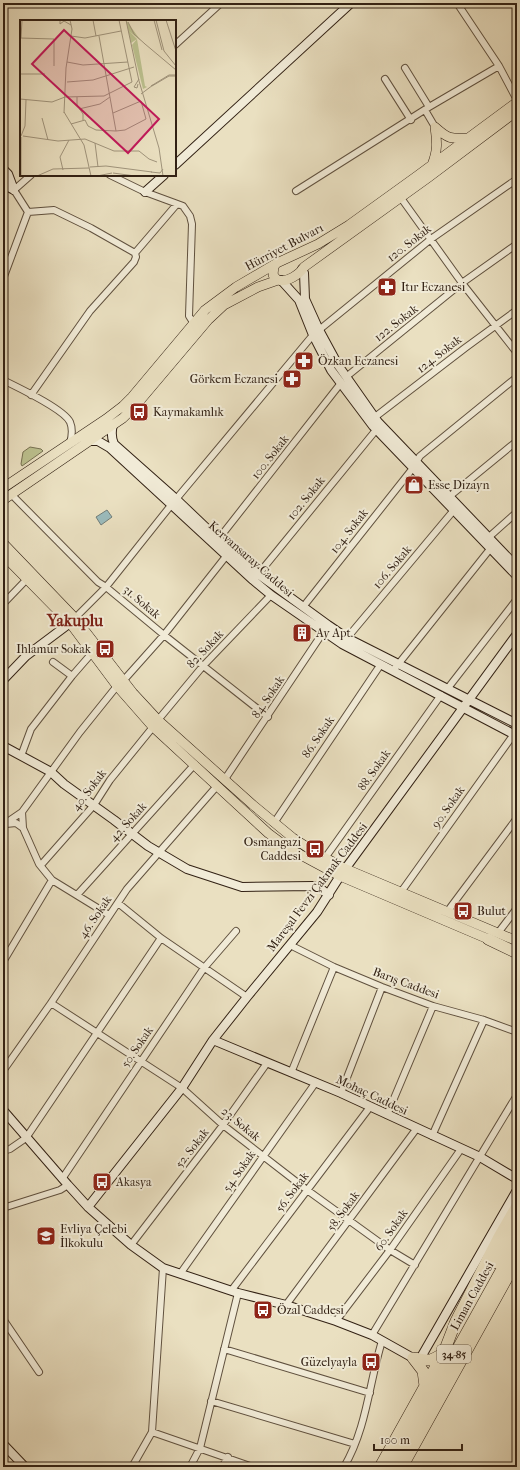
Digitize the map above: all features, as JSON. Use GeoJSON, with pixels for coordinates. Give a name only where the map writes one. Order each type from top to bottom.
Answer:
{"type":"FeatureCollection","features":[{"type":"Feature","properties":{"kind":"highway"},"geometry":{"type":"LineString","coordinates":[[488,938],[517,949]]}},
{"type":"Feature","properties":{"kind":"highway"},"geometry":{"type":"LineString","coordinates":[[488,938],[517,953]]}},
{"type":"Feature","properties":{"kind":"highway"},"geometry":{"type":"LineString","coordinates":[[416,1359],[425,1361],[431,1360],[444,1352],[456,1321],[499,1237],[517,1206]]}},
{"type":"Feature","properties":{"kind":"highway"},"geometry":{"type":"LineString","coordinates":[[380,1467],[516,1224]]}},
{"type":"Feature","properties":{"kind":"highway","name":"Liman Caddesi"},"geometry":{"type":"LineString","coordinates":[[392,1467],[517,1242]]}},
{"type":"Feature","properties":{"kind":"highway","name":"Liman Caddesi"},"geometry":{"type":"LineString","coordinates":[[402,1467],[517,1260]]}},
{"type":"Feature","properties":{"kind":"highway"},"geometry":{"type":"LineString","coordinates":[[416,1359],[422,1371],[425,1386]]}},
{"type":"Feature","properties":{"kind":"main road","name":"Hürriyet Bulvarı"},"geometry":{"type":"LineString","coordinates":[[3,488],[70,444],[123,406],[206,310],[236,287],[276,263],[318,244],[349,225],[431,166],[517,101]]}},
{"type":"Feature","properties":{"kind":"main road","name":"Hürriyet Bulvarı"},"geometry":{"type":"LineString","coordinates":[[303,268],[401,198],[517,111]]}},
{"type":"Feature","properties":{"kind":"main road"},"geometry":{"type":"LineString","coordinates":[[435,127],[441,133],[451,138],[468,138]]}},
{"type":"Feature","properties":{"kind":"main road"},"geometry":{"type":"LineString","coordinates":[[431,166],[436,155],[437,143],[435,127]]}},
{"type":"Feature","properties":{"kind":"main road"},"geometry":{"type":"LineString","coordinates":[[276,263],[274,266],[273,275],[280,280],[286,280],[294,276],[303,268],[296,259],[287,258]]}},
{"type":"Feature","properties":{"kind":"main road","name":"Hürriyet Bulvarı"},"geometry":{"type":"LineString","coordinates":[[3,500],[113,425],[137,404],[208,320],[224,305],[258,287],[280,280]]}},
{"type":"Feature","properties":{"kind":"main road"},"geometry":{"type":"LineString","coordinates":[[3,543],[73,621],[120,684]]}},
{"type":"Feature","properties":{"kind":"main road"},"geometry":{"type":"LineString","coordinates":[[3,554],[27,579],[73,621],[92,653],[156,724],[217,786],[268,833],[288,848],[488,938]]}},
{"type":"Feature","properties":{"kind":"main road"},"geometry":{"type":"LineString","coordinates":[[156,724],[225,780],[274,823],[293,838],[325,858],[343,872],[401,892],[517,941]]}},
{"type":"Feature","properties":{"kind":"main road"},"geometry":{"type":"LineString","coordinates":[[217,786],[225,780]]}},
{"type":"Feature","properties":{"kind":"street"},"geometry":{"type":"LineString","coordinates":[[176,164],[351,3]]}},
{"type":"Feature","properties":{"kind":"street"},"geometry":{"type":"LineString","coordinates":[[457,3],[498,66],[517,101]]}},
{"type":"Feature","properties":{"kind":"street"},"geometry":{"type":"LineString","coordinates":[[176,44],[217,4]]}},
{"type":"Feature","properties":{"kind":"street"},"geometry":{"type":"LineString","coordinates":[[296,191],[498,66]]}},
{"type":"Feature","properties":{"kind":"street"},"geometry":{"type":"LineString","coordinates":[[405,68],[435,127]]}},
{"type":"Feature","properties":{"kind":"street"},"geometry":{"type":"LineString","coordinates":[[385,79],[410,120]]}},
{"type":"Feature","properties":{"kind":"street"},"geometry":{"type":"LineString","coordinates":[[3,169],[8,174],[14,190],[28,212]]}},
{"type":"Feature","properties":{"kind":"street"},"geometry":{"type":"LineString","coordinates":[[14,190],[30,176]]}},
{"type":"Feature","properties":{"kind":"street"},"geometry":{"type":"LineString","coordinates":[[112,176],[145,192],[183,206],[188,211],[192,224],[189,316],[194,324]]}},
{"type":"Feature","properties":{"kind":"street"},"geometry":{"type":"LineString","coordinates":[[145,192],[163,176]]}},
{"type":"Feature","properties":{"kind":"street","name":"120. Sokak"},"geometry":{"type":"LineString","coordinates":[[73,621],[106,587],[174,501],[316,333],[430,239],[517,179]]}},
{"type":"Feature","properties":{"kind":"street"},"geometry":{"type":"LineString","coordinates":[[3,184],[14,190]]}},
{"type":"Feature","properties":{"kind":"street"},"geometry":{"type":"LineString","coordinates":[[401,198],[462,283],[517,353]]}},
{"type":"Feature","properties":{"kind":"street"},"geometry":{"type":"LineString","coordinates":[[31,395],[90,311],[134,262],[136,257],[135,253],[177,204]]}},
{"type":"Feature","properties":{"kind":"street"},"geometry":{"type":"LineString","coordinates":[[28,212],[54,210],[91,228],[135,253]]}},
{"type":"Feature","properties":{"kind":"street"},"geometry":{"type":"LineString","coordinates":[[3,279],[28,212]]}},
{"type":"Feature","properties":{"kind":"street","name":"122. Sokak"},"geometry":{"type":"LineString","coordinates":[[344,380],[462,283],[517,244]]}},
{"type":"Feature","properties":{"kind":"street"},"geometry":{"type":"LineString","coordinates":[[303,268],[305,299],[316,333]]}},
{"type":"Feature","properties":{"kind":"street"},"geometry":{"type":"LineString","coordinates":[[280,280],[300,300],[316,333],[344,380],[375,424],[490,543],[517,567]]}},
{"type":"Feature","properties":{"kind":"street","name":"124. Sokak"},"geometry":{"type":"LineString","coordinates":[[375,424],[495,326],[517,310]]}},
{"type":"Feature","properties":{"kind":"street","name":"104. Sokak"},"geometry":{"type":"LineString","coordinates":[[303,607],[420,456],[517,377]]}},
{"type":"Feature","properties":{"kind":"street"},"geometry":{"type":"LineString","coordinates":[[3,380],[65,414],[70,421],[72,432],[70,444]]}},
{"type":"Feature","properties":{"kind":"street","name":"100. Sokak"},"geometry":{"type":"LineString","coordinates":[[217,542],[344,380]]}},
{"type":"Feature","properties":{"kind":"street","name":"102. Sokak"},"geometry":{"type":"LineString","coordinates":[[256,577],[375,424]]}},
{"type":"Feature","properties":{"kind":"street","name":"Kervansaray Caddesi"},"geometry":{"type":"LineString","coordinates":[[113,425],[111,431],[114,444],[256,577],[271,595],[326,628],[347,638],[463,708],[515,735]]}},
{"type":"Feature","properties":{"kind":"street","name":"Kervansaray Caddesi"},"geometry":{"type":"LineString","coordinates":[[88,441],[98,441],[110,448],[174,501]]}},
{"type":"Feature","properties":{"kind":"street"},"geometry":{"type":"LineString","coordinates":[[448,499],[517,441]]}},
{"type":"Feature","properties":{"kind":"street","name":"31. Sokak"},"geometry":{"type":"LineString","coordinates":[[11,494],[98,582],[268,716]]}},
{"type":"Feature","properties":{"kind":"street","name":"106. Sokak"},"geometry":{"type":"LineString","coordinates":[[347,638],[456,508]]}},
{"type":"Feature","properties":{"kind":"street"},"geometry":{"type":"LineString","coordinates":[[396,667],[490,543],[517,512]]}},
{"type":"Feature","properties":{"kind":"street","name":"Kervansaray Caddesi"},"geometry":{"type":"LineString","coordinates":[[217,542],[227,555],[256,577],[303,607],[342,644],[381,664],[396,667],[448,688],[517,724]]}},
{"type":"Feature","properties":{"kind":"street"},"geometry":{"type":"LineString","coordinates":[[490,543],[517,576]]}},
{"type":"Feature","properties":{"kind":"street"},"geometry":{"type":"LineString","coordinates":[[4,825],[22,812],[80,732],[164,635],[227,555]]}},
{"type":"Feature","properties":{"kind":"street"},"geometry":{"type":"LineString","coordinates":[[3,604],[27,579]]}},
{"type":"Feature","properties":{"kind":"street","name":"82. Sokak"},"geometry":{"type":"LineString","coordinates":[[156,724],[203,666],[271,595]]}},
{"type":"Feature","properties":{"kind":"street"},"geometry":{"type":"LineString","coordinates":[[448,688],[517,599]]}},
{"type":"Feature","properties":{"kind":"street"},"geometry":{"type":"LineString","coordinates":[[3,678],[26,656],[73,621]]}},
{"type":"Feature","properties":{"kind":"street","name":"84. Sokak"},"geometry":{"type":"LineString","coordinates":[[225,780],[326,628]]}},
{"type":"Feature","properties":{"kind":"street","name":"Mareşal Fevzi Çakmak Caddesi"},"geometry":{"type":"LineString","coordinates":[[88,1206],[182,1088],[213,1040],[329,895],[343,872],[517,634]]}},
{"type":"Feature","properties":{"kind":"street"},"geometry":{"type":"LineString","coordinates":[[21,756],[30,729],[92,653]]}},
{"type":"Feature","properties":{"kind":"street"},"geometry":{"type":"LineString","coordinates":[[53,662],[72,676]]}},
{"type":"Feature","properties":{"kind":"street","name":"86. Sokak"},"geometry":{"type":"LineString","coordinates":[[274,823],[381,664]]}},
{"type":"Feature","properties":{"kind":"street","name":"88. Sokak"},"geometry":{"type":"LineString","coordinates":[[325,858],[441,695]]}},
{"type":"Feature","properties":{"kind":"street","name":"40. Sokak"},"geometry":{"type":"LineString","coordinates":[[41,865],[94,805],[110,780],[156,724]]}},
{"type":"Feature","properties":{"kind":"street","name":"90. Sokak"},"geometry":{"type":"LineString","coordinates":[[401,892],[515,735]]}},
{"type":"Feature","properties":{"kind":"street"},"geometry":{"type":"LineString","coordinates":[[3,746],[50,772],[159,854],[187,869],[242,887],[313,886],[322,888],[329,895]]}},
{"type":"Feature","properties":{"kind":"street","name":"42. Sokak"},"geometry":{"type":"LineString","coordinates":[[77,894],[195,764]]}},
{"type":"Feature","properties":{"kind":"street","name":"46. Sokak"},"geometry":{"type":"LineString","coordinates":[[3,1070],[127,889],[217,786]]}},
{"type":"Feature","properties":{"kind":"street"},"geometry":{"type":"LineString","coordinates":[[22,812],[23,828],[39,864],[52,880],[110,915]]}},
{"type":"Feature","properties":{"kind":"street"},"geometry":{"type":"LineString","coordinates":[[448,912],[517,818]]}},
{"type":"Feature","properties":{"kind":"street"},"geometry":{"type":"LineString","coordinates":[[4,825],[16,823],[23,828]]}},
{"type":"Feature","properties":{"kind":"street"},"geometry":{"type":"LineString","coordinates":[[3,962],[52,880]]}},
{"type":"Feature","properties":{"kind":"street"},"geometry":{"type":"LineString","coordinates":[[118,903],[161,938],[247,997]]}},
{"type":"Feature","properties":{"kind":"street"},"geometry":{"type":"LineString","coordinates":[[498,933],[517,908]]}},
{"type":"Feature","properties":{"kind":"street","name":"50. Sokak"},"geometry":{"type":"LineString","coordinates":[[65,1182],[141,1061],[204,968],[236,931]]}},
{"type":"Feature","properties":{"kind":"street"},"geometry":{"type":"LineString","coordinates":[[3,1152],[26,1138],[161,938]]}},
{"type":"Feature","properties":{"kind":"street","name":"Barış Caddesi"},"geometry":{"type":"LineString","coordinates":[[290,945],[334,967],[382,987],[433,1006],[484,1020],[517,1032]]}},
{"type":"Feature","properties":{"kind":"street"},"geometry":{"type":"LineString","coordinates":[[291,1072],[334,967]]}},
{"type":"Feature","properties":{"kind":"street"},"geometry":{"type":"LineString","coordinates":[[341,1093],[382,987]]}},
{"type":"Feature","properties":{"kind":"street","name":"23. Sokak"},"geometry":{"type":"LineString","coordinates":[[51,1002],[96,1033],[182,1088],[224,1125],[307,1190],[390,1250],[415,1265]]}},
{"type":"Feature","properties":{"kind":"street"},"geometry":{"type":"LineString","coordinates":[[387,1115],[433,1006]]}},
{"type":"Feature","properties":{"kind":"street"},"geometry":{"type":"LineString","coordinates":[[432,1136],[484,1020]]}},
{"type":"Feature","properties":{"kind":"street","name":"Mohaç Caddesi"},"geometry":{"type":"LineString","coordinates":[[213,1040],[341,1093],[480,1157],[517,1179]]}},
{"type":"Feature","properties":{"kind":"street","name":"52. Sokak"},"geometry":{"type":"LineString","coordinates":[[131,1245],[224,1125],[267,1063]]}},
{"type":"Feature","properties":{"kind":"street","name":"54. Sokak"},"geometry":{"type":"LineString","coordinates":[[180,1274],[316,1082]]}},
{"type":"Feature","properties":{"kind":"street"},"geometry":{"type":"LineString","coordinates":[[372,1335],[517,1095]]}},
{"type":"Feature","properties":{"kind":"street","name":"56. Sokak"},"geometry":{"type":"LineString","coordinates":[[234,1292],[307,1190],[370,1107]]}},
{"type":"Feature","properties":{"kind":"street"},"geometry":{"type":"LineString","coordinates":[[3,1110],[26,1138],[88,1206],[131,1245],[163,1268],[234,1292],[286,1305],[336,1321],[372,1335],[416,1359],[517,1190]]}},
{"type":"Feature","properties":{"kind":"street","name":"58. Sokak"},"geometry":{"type":"LineString","coordinates":[[286,1305],[417,1128]]}},
{"type":"Feature","properties":{"kind":"street","name":"60. Sokak"},"geometry":{"type":"LineString","coordinates":[[336,1321],[390,1250],[461,1149]]}},
{"type":"Feature","properties":{"kind":"street"},"geometry":{"type":"LineString","coordinates":[[3,1208],[60,1190],[65,1182]]}},
{"type":"Feature","properties":{"kind":"street"},"geometry":{"type":"LineString","coordinates":[[132,1467],[152,1432],[163,1268]]}},
{"type":"Feature","properties":{"kind":"street"},"geometry":{"type":"LineString","coordinates":[[190,1467],[200,1448],[212,1401],[224,1349],[234,1292]]}},
{"type":"Feature","properties":{"kind":"street"},"geometry":{"type":"LineString","coordinates":[[3,1319],[39,1372]]}},
{"type":"Feature","properties":{"kind":"street"},"geometry":{"type":"LineString","coordinates":[[344,1467],[355,1444],[363,1421],[375,1364],[382,1341]]}},
{"type":"Feature","properties":{"kind":"street"},"geometry":{"type":"LineString","coordinates":[[224,1349],[370,1393]]}},
{"type":"Feature","properties":{"kind":"street"},"geometry":{"type":"LineString","coordinates":[[212,1401],[355,1444]]}},
{"type":"Feature","properties":{"kind":"street"},"geometry":{"type":"LineString","coordinates":[[152,1432],[228,1457],[253,1467]]}},
{"type":"Feature","properties":{"kind":"street"},"geometry":{"type":"LineString","coordinates":[[3,1444],[25,1467]]}},
{"type":"Feature","properties":{"kind":"street"},"geometry":{"type":"LineString","coordinates":[[222,1467],[228,1457]]}},
{"type":"Feature","properties":{"kind":"green space"},"geometry":{"type":"Polygon","coordinates":[[[30,447],[41,449],[43,451],[22,466],[23,452],[30,447]]]}},
{"type":"Feature","properties":{"kind":"water"},"geometry":{"type":"Polygon","coordinates":[[[107,510],[112,517],[101,525],[96,517],[107,510]]]}},
{"type":"Feature","properties":{"kind":"place","name":"Itır Eczanesi"},"geometry":{"type":"Point","coordinates":[387,287]}},
{"type":"Feature","properties":{"kind":"place","name":"Özkan Eczanesi"},"geometry":{"type":"Point","coordinates":[304,361]}},
{"type":"Feature","properties":{"kind":"place","name":"Görkem Eczanesi"},"geometry":{"type":"Point","coordinates":[292,379]}},
{"type":"Feature","properties":{"kind":"place","name":"Kaymakamlık"},"geometry":{"type":"Point","coordinates":[139,412]}},
{"type":"Feature","properties":{"kind":"place","name":"Esse Dizayn"},"geometry":{"type":"Point","coordinates":[414,485]}},
{"type":"Feature","properties":{"kind":"place","name":"Ay Apt."},"geometry":{"type":"Point","coordinates":[302,633]}},
{"type":"Feature","properties":{"kind":"place","name":"Ihlamur Sokak"},"geometry":{"type":"Point","coordinates":[105,649]}},
{"type":"Feature","properties":{"kind":"place","name":"Osmangazi Caddesi"},"geometry":{"type":"Point","coordinates":[315,849]}},
{"type":"Feature","properties":{"kind":"place","name":"Bulut"},"geometry":{"type":"Point","coordinates":[463,911]}},
{"type":"Feature","properties":{"kind":"place","name":"Akasya"},"geometry":{"type":"Point","coordinates":[102,1182]}},
{"type":"Feature","properties":{"kind":"place","name":"Evliya Çelebi İlkokulu"},"geometry":{"type":"Point","coordinates":[46,1236]}},
{"type":"Feature","properties":{"kind":"place","name":"Özal Caddesi"},"geometry":{"type":"Point","coordinates":[263,1310]}},
{"type":"Feature","properties":{"kind":"place","name":"Güzelyayla"},"geometry":{"type":"Point","coordinates":[371,1362]}},
{"type":"Feature","properties":{"kind":"district","name":"Yakuplu"},"geometry":{"type":"Point","coordinates":[75,620]}}]}
